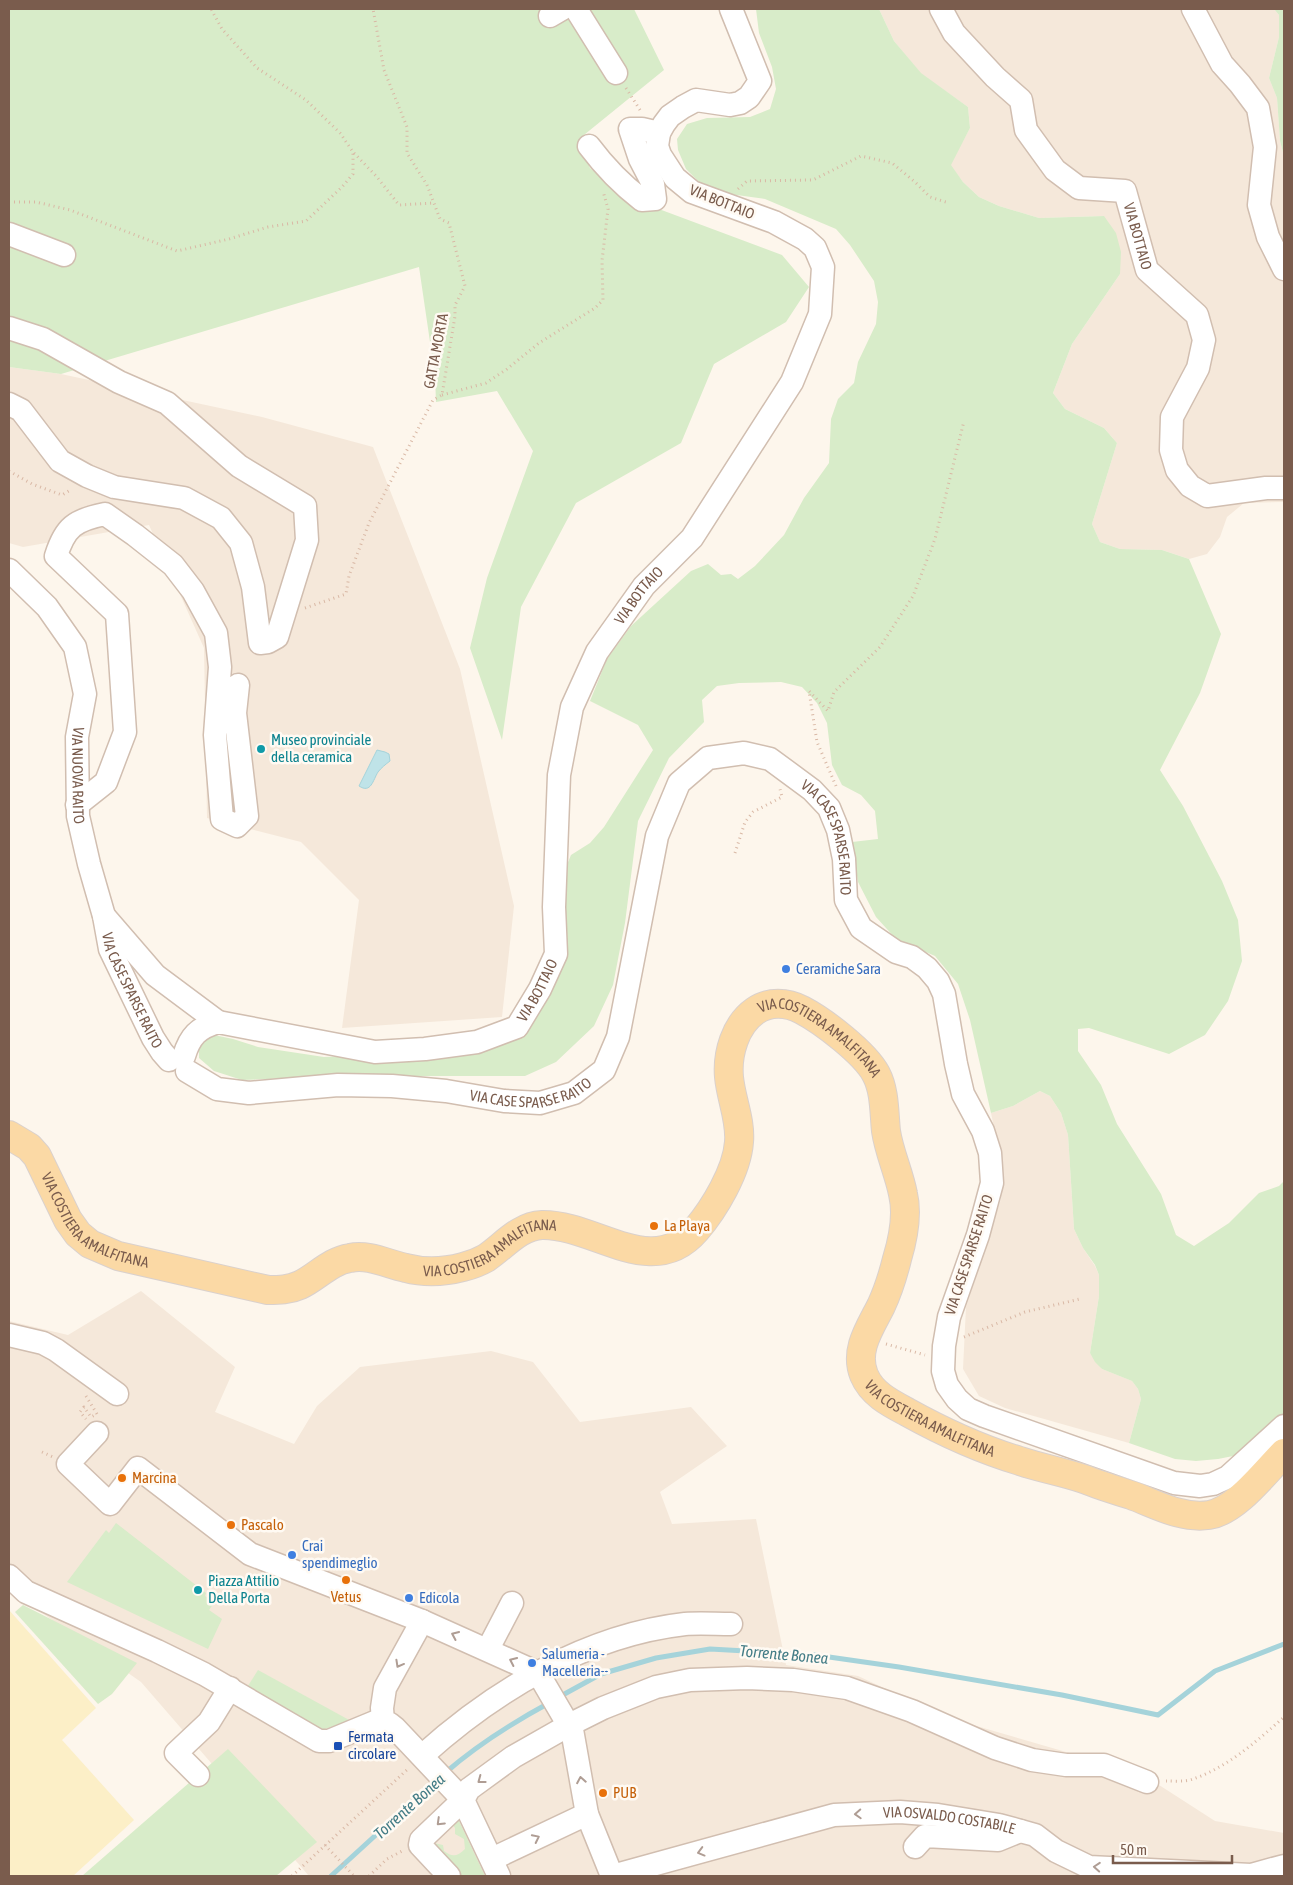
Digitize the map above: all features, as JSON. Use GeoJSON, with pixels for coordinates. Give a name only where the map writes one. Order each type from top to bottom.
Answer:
{"type":"FeatureCollection","features":[{"type":"Feature","properties":{"kind":"main road","name":"VIA COSTIERA AMALFITANA"},"geometry":{"type":"LineString","coordinates":[[9,1135],[29,1146],[37,1156],[68,1220],[78,1234],[90,1244],[118,1256],[268,1290],[282,1290],[303,1284],[322,1270],[345,1258],[368,1258],[408,1269],[434,1272],[461,1268],[485,1258],[516,1234],[535,1225],[572,1230],[632,1249],[658,1253],[686,1241],[705,1219],[737,1155],[739,1129],[729,1076],[732,1048],[737,1031],[744,1021],[761,1007],[770,1004],[784,1004],[796,1007],[808,1014],[858,1052],[871,1066],[880,1082],[887,1136],[905,1199],[905,1214],[899,1253],[892,1276],[882,1303],[866,1332],[863,1342],[861,1365],[871,1388],[895,1405],[972,1444],[1019,1461],[1080,1478],[1178,1514],[1205,1516],[1217,1514],[1230,1508],[1284,1453]]}},
{"type":"Feature","properties":{"kind":"street"},"geometry":{"type":"LineString","coordinates":[[576,9],[616,73]]}},
{"type":"Feature","properties":{"kind":"street"},"geometry":{"type":"LineString","coordinates":[[595,154],[624,186],[642,200],[654,199],[653,184],[640,160],[630,129],[642,129],[659,133],[670,116],[696,100],[730,105],[740,103],[749,97],[760,81],[731,9]]}},
{"type":"Feature","properties":{"kind":"street","name":"VIA BOTTAIO"},"geometry":{"type":"LineString","coordinates":[[941,9],[954,33],[995,77],[1021,100],[1026,130],[1055,170],[1079,188],[1125,192],[1147,270],[1197,315],[1204,340],[1198,368],[1172,418],[1172,450],[1177,470],[1190,486],[1207,496],[1266,488],[1284,488]]}},
{"type":"Feature","properties":{"kind":"street"},"geometry":{"type":"LineString","coordinates":[[1193,9],[1222,64],[1258,108],[1265,147],[1259,205],[1268,237],[1284,270]]}},
{"type":"Feature","properties":{"kind":"street","name":"VIA BOTTAIO"},"geometry":{"type":"LineString","coordinates":[[218,1022],[375,1052],[425,1049],[477,1042],[517,1027],[540,989],[556,954],[554,907],[559,776],[572,706],[597,652],[644,586],[692,538],[792,382],[820,314],[823,267],[815,248],[805,239],[774,222],[692,192],[675,178],[660,155],[657,146],[659,133]]}},
{"type":"Feature","properties":{"kind":"street"},"geometry":{"type":"LineString","coordinates":[[9,234],[64,254]]}},
{"type":"Feature","properties":{"kind":"street"},"geometry":{"type":"LineString","coordinates":[[9,328],[43,339],[120,382],[168,403],[239,466],[305,506],[307,540],[277,637],[268,642],[260,643],[253,587],[242,543],[221,518],[184,498],[114,487],[87,476],[60,461],[21,410],[9,404]]}},
{"type":"Feature","properties":{"kind":"street"},"geometry":{"type":"LineString","coordinates":[[78,805],[106,782],[125,732],[117,614],[56,556],[61,540],[77,522],[85,518],[105,514],[173,565],[193,591],[216,633],[220,668],[215,735],[222,819],[237,826],[247,816],[235,714],[238,684]]}},
{"type":"Feature","properties":{"kind":"street","name":"VIA NUOVA RAITO"},"geometry":{"type":"LineString","coordinates":[[9,570],[47,607],[75,647],[85,694],[77,737],[78,816],[104,916]]}},
{"type":"Feature","properties":{"kind":"street","name":"VIA CASE SPARSE RAITO"},"geometry":{"type":"LineString","coordinates":[[104,916],[110,949],[162,1052],[180,1062],[217,1089],[249,1094],[338,1084],[446,1091],[504,1101],[540,1103],[574,1093],[604,1070],[618,1037],[657,836],[680,783],[708,758],[744,753],[770,758],[807,786],[829,808],[838,830],[844,859],[846,900],[862,928],[896,952],[912,957],[927,968],[938,981],[944,994],[963,1094],[982,1131],[990,1153],[992,1183],[978,1235],[949,1317],[942,1370],[947,1385],[957,1399],[968,1409],[984,1416],[1129,1468],[1180,1484],[1200,1486],[1213,1484],[1228,1477],[1284,1426]]}},
{"type":"Feature","properties":{"kind":"street"},"geometry":{"type":"LineString","coordinates":[[104,916],[155,976],[218,1022]]}},
{"type":"Feature","properties":{"kind":"street"},"geometry":{"type":"LineString","coordinates":[[180,1062],[190,1041],[203,1026],[218,1022]]}},
{"type":"Feature","properties":{"kind":"street"},"geometry":{"type":"LineString","coordinates":[[9,1335],[43,1343],[56,1350],[117,1394]]}},
{"type":"Feature","properties":{"kind":"street"},"geometry":{"type":"LineString","coordinates":[[97,1433],[68,1464],[110,1504],[138,1468],[250,1554],[422,1621],[538,1673]]}},
{"type":"Feature","properties":{"kind":"street"},"geometry":{"type":"LineString","coordinates":[[9,1576],[26,1592],[157,1651],[230,1688],[295,1729],[319,1741],[329,1741],[375,1722],[390,1724],[423,1755],[463,1800],[496,1868],[587,1814]]}},
{"type":"Feature","properties":{"kind":"street"},"geometry":{"type":"LineString","coordinates":[[488,1649],[512,1603]]}},
{"type":"Feature","properties":{"kind":"street"},"geometry":{"type":"LineString","coordinates":[[382,1722],[385,1688],[422,1621]]}},
{"type":"Feature","properties":{"kind":"street"},"geometry":{"type":"LineString","coordinates":[[423,1755],[446,1733],[474,1714],[538,1673],[586,1650],[622,1637],[686,1624],[731,1624]]}},
{"type":"Feature","properties":{"kind":"street","name":"VIA OSVALDO COSTABILE"},"geometry":{"type":"LineString","coordinates":[[538,1673],[570,1725],[587,1814],[612,1876],[834,1815],[900,1812],[999,1825],[1035,1835],[1056,1851],[1089,1867],[1252,1875],[1284,1866]]}},
{"type":"Feature","properties":{"kind":"street"},"geometry":{"type":"LineString","coordinates":[[449,1876],[420,1843],[463,1800],[470,1789],[513,1756],[603,1708],[656,1687],[690,1680],[747,1678],[793,1680],[847,1688],[912,1711],[995,1748],[1032,1760],[1066,1765],[1104,1765],[1148,1782]]}},
{"type":"Feature","properties":{"kind":"street"},"geometry":{"type":"LineString","coordinates":[[195,1778],[174,1755],[209,1722],[230,1688]]}},
{"type":"Feature","properties":{"kind":"street"},"geometry":{"type":"LineString","coordinates":[[915,1847],[925,1836],[998,1840],[1020,1831]]}},
{"type":"Feature","properties":{"kind":"path"},"geometry":{"type":"LineString","coordinates":[[211,9],[222,29],[257,68],[306,100],[340,133],[353,152],[377,176],[399,205],[433,203]]}},
{"type":"Feature","properties":{"kind":"path","name":"GATTA MORTA"},"geometry":{"type":"LineString","coordinates":[[303,609],[346,594],[349,576],[369,523],[433,400],[442,395],[455,316],[455,305],[465,286],[449,223],[440,218],[426,185],[408,152],[407,127],[384,70],[373,9]]}},
{"type":"Feature","properties":{"kind":"path"},"geometry":{"type":"LineString","coordinates":[[616,73],[641,111]]}},
{"type":"Feature","properties":{"kind":"path"},"geometry":{"type":"LineString","coordinates":[[9,202],[36,202],[70,210],[177,251],[229,239],[268,227],[306,221],[353,174],[353,152]]}},
{"type":"Feature","properties":{"kind":"path"},"geometry":{"type":"LineString","coordinates":[[442,395],[486,383],[508,369],[539,343],[595,308],[603,300],[602,261],[608,209],[595,154]]}},
{"type":"Feature","properties":{"kind":"path"},"geometry":{"type":"LineString","coordinates":[[742,194],[738,189],[747,181],[814,180],[861,156],[892,163],[916,182],[930,197],[949,203]]}},
{"type":"Feature","properties":{"kind":"path"},"geometry":{"type":"LineString","coordinates":[[807,786],[816,776],[838,790],[817,742],[809,692],[828,711],[834,692],[880,647],[912,596],[935,538],[964,421]]}},
{"type":"Feature","properties":{"kind":"path"},"geometry":{"type":"LineString","coordinates":[[9,471],[32,484],[62,495],[75,488]]}},
{"type":"Feature","properties":{"kind":"path"},"geometry":{"type":"LineString","coordinates":[[735,853],[745,822],[753,812],[782,796],[778,783]]}},
{"type":"Feature","properties":{"kind":"path"},"geometry":{"type":"LineString","coordinates":[[866,1332],[876,1336],[885,1344],[926,1356],[944,1350],[1025,1312],[1080,1299]]}},
{"type":"Feature","properties":{"kind":"path"},"geometry":{"type":"LineString","coordinates":[[81,1391],[97,1414],[91,1417],[84,1406],[80,1412],[97,1433]]}},
{"type":"Feature","properties":{"kind":"path"},"geometry":{"type":"LineString","coordinates":[[1148,1782],[1192,1780],[1241,1753],[1284,1717]]}},
{"type":"Feature","properties":{"kind":"path"},"geometry":{"type":"LineString","coordinates":[[292,1876],[423,1755]]}},
{"type":"Feature","properties":{"kind":"path"},"geometry":{"type":"LineString","coordinates":[[369,1876],[387,1859],[420,1843]]}},
{"type":"Feature","properties":{"kind":"path"},"geometry":{"type":"LineString","coordinates":[[325,1845],[354,1876]]}},
{"type":"Feature","properties":{"kind":"shaded area"},"geometry":{"type":"Polygon","coordinates":[[[879,9],[1274,9],[1279,15],[1279,37],[1269,78],[1277,98],[1280,141],[1284,156],[1284,502],[1244,503],[1227,517],[1220,537],[1207,554],[1189,559],[1162,550],[1120,549],[1100,542],[1092,524],[1117,443],[1104,428],[1065,409],[1053,393],[1072,344],[1120,274],[1103,216],[1039,218],[999,206],[979,197],[963,182],[950,165],[970,128],[968,107],[921,74],[894,41],[879,9]]]}},
{"type":"Feature","properties":{"kind":"shaded area"},"geometry":{"type":"Polygon","coordinates":[[[9,367],[61,374],[262,417],[373,447],[460,669],[514,906],[502,1017],[342,1028],[359,900],[301,842],[207,818],[204,648],[149,525],[23,547],[9,543],[9,367]]]}},
{"type":"Feature","properties":{"kind":"shaded area"},"geometry":{"type":"Polygon","coordinates":[[[1040,1091],[1050,1096],[1061,1113],[1068,1135],[1074,1229],[1099,1275],[1099,1296],[1090,1353],[1102,1369],[1132,1381],[1138,1389],[1141,1399],[1129,1443],[1005,1408],[979,1396],[963,1369],[966,1307],[1001,1199],[1002,1165],[991,1113],[1013,1106],[1040,1091]]]}},
{"type":"Feature","properties":{"kind":"shaded area"},"geometry":{"type":"Polygon","coordinates":[[[141,1291],[235,1367],[215,1412],[294,1444],[317,1406],[360,1367],[491,1351],[533,1362],[580,1422],[691,1407],[727,1446],[660,1492],[672,1524],[756,1519],[786,1665],[858,1676],[949,1718],[1142,1774],[1215,1821],[1284,1833],[1284,1876],[309,1876],[141,1682],[9,1590],[9,1321],[68,1335],[141,1291]]]}},
{"type":"Feature","properties":{"kind":"green space"},"geometry":{"type":"Polygon","coordinates":[[[9,9],[634,9],[664,70],[579,139],[590,168],[624,196],[782,255],[809,287],[786,322],[714,364],[681,443],[576,503],[521,607],[502,740],[470,648],[487,578],[533,451],[497,391],[436,402],[435,376],[419,267],[61,374],[9,367],[9,9]]]}},
{"type":"Feature","properties":{"kind":"green space"},"geometry":{"type":"Polygon","coordinates":[[[756,9],[879,9],[894,41],[921,73],[968,107],[970,128],[951,165],[963,182],[979,197],[999,206],[1039,218],[1104,216],[1116,233],[1121,252],[1120,274],[1072,344],[1053,393],[1065,409],[1104,428],[1117,443],[1092,524],[1100,542],[1120,549],[1162,550],[1189,559],[1221,634],[1200,693],[1160,770],[1183,806],[1222,881],[1238,920],[1242,961],[1228,1001],[1205,1035],[1169,1054],[1089,1028],[1078,1029],[1078,1051],[1101,1085],[1117,1124],[1161,1194],[1176,1235],[1194,1246],[1229,1223],[1259,1193],[1279,1186],[1284,1181],[1284,1416],[1238,1455],[1196,1461],[1175,1459],[1129,1443],[1141,1399],[1138,1389],[1132,1381],[1102,1369],[1090,1353],[1099,1296],[1099,1275],[1074,1229],[1068,1135],[1061,1113],[1050,1096],[1040,1091],[1013,1106],[991,1113],[970,1020],[958,984],[935,956],[896,939],[876,917],[858,882],[852,842],[878,839],[875,811],[861,795],[842,785],[832,765],[827,723],[817,703],[802,687],[781,682],[739,683],[717,686],[702,700],[704,722],[669,758],[638,821],[625,923],[613,985],[594,1026],[556,1062],[525,1076],[340,1076],[242,1080],[214,1071],[199,1058],[199,1049],[204,1040],[214,1035],[258,1047],[324,1057],[386,1055],[530,1021],[549,996],[562,934],[563,875],[571,855],[590,843],[604,827],[653,750],[638,725],[590,701],[607,659],[631,626],[691,571],[708,564],[721,575],[731,574],[738,579],[755,566],[784,535],[804,498],[829,463],[831,419],[838,399],[854,383],[858,362],[876,324],[878,302],[874,281],[850,245],[836,229],[765,199],[722,193],[702,185],[686,169],[678,150],[677,139],[687,124],[707,118],[750,117],[770,109],[776,89],[772,67],[759,33],[756,9]]]}},
{"type":"Feature","properties":{"kind":"green space"},"geometry":{"type":"Polygon","coordinates":[[[1274,9],[1284,9],[1284,156],[1280,141],[1277,98],[1269,78],[1279,37],[1279,15],[1274,9]]]}},
{"type":"Feature","properties":{"kind":"green space"},"geometry":{"type":"Polygon","coordinates":[[[116,1523],[206,1593],[205,1596],[214,1603],[209,1610],[222,1619],[208,1649],[67,1582],[106,1530],[109,1533],[116,1523]]]}},
{"type":"Feature","properties":{"kind":"green space"},"geometry":{"type":"Polygon","coordinates":[[[23,1605],[137,1663],[112,1694],[98,1704],[15,1612],[23,1605]]]}},
{"type":"Feature","properties":{"kind":"green space"},"geometry":{"type":"Polygon","coordinates":[[[258,1670],[351,1721],[321,1730],[246,1689],[258,1670]]]}},
{"type":"Feature","properties":{"kind":"green space"},"geometry":{"type":"Polygon","coordinates":[[[228,1749],[317,1842],[276,1876],[82,1876],[228,1749]]]}},
{"type":"Feature","properties":{"kind":"green space"},"geometry":{"type":"Polygon","coordinates":[[[459,1821],[485,1876],[459,1876],[429,1842],[443,1845],[444,1851],[450,1854],[459,1854],[465,1849],[464,1839],[455,1834],[455,1828],[451,1822],[459,1821]]]}},
{"type":"Feature","properties":{"kind":"sand"},"geometry":{"type":"Polygon","coordinates":[[[9,1610],[96,1708],[62,1740],[134,1820],[73,1876],[9,1876],[9,1610]]]}},
{"type":"Feature","properties":{"kind":"water"},"geometry":{"type":"Polygon","coordinates":[[[377,750],[389,754],[390,761],[378,772],[369,787],[363,788],[359,786],[377,750]]]}},
{"type":"Feature","properties":{"kind":"waterway","name":"Torrente Bonea"},"geometry":{"type":"LineString","coordinates":[[559,1697],[601,1674],[656,1658],[710,1649],[815,1655],[899,1667],[1062,1695],[1158,1715],[1215,1671],[1284,1644]]}},
{"type":"Feature","properties":{"kind":"waterway","name":"Torrente Bonea"},"geometry":{"type":"LineString","coordinates":[[445,1773],[495,1735],[549,1703]]}},
{"type":"Feature","properties":{"kind":"waterway","name":"Torrente Bonea"},"geometry":{"type":"LineString","coordinates":[[331,1876],[436,1780]]}},
{"type":"Feature","properties":{"kind":"place","name":"Museo provinciale della ceramica"},"geometry":{"type":"Point","coordinates":[261,749]}},
{"type":"Feature","properties":{"kind":"place","name":"Ceramiche Sara"},"geometry":{"type":"Point","coordinates":[786,969]}},
{"type":"Feature","properties":{"kind":"place","name":"La Playa"},"geometry":{"type":"Point","coordinates":[654,1226]}},
{"type":"Feature","properties":{"kind":"place","name":"Marcina"},"geometry":{"type":"Point","coordinates":[122,1478]}},
{"type":"Feature","properties":{"kind":"place","name":"Pascalo"},"geometry":{"type":"Point","coordinates":[231,1525]}},
{"type":"Feature","properties":{"kind":"place","name":"Crai spendimeglio"},"geometry":{"type":"Point","coordinates":[292,1555]}},
{"type":"Feature","properties":{"kind":"place","name":"Vetus"},"geometry":{"type":"Point","coordinates":[346,1580]}},
{"type":"Feature","properties":{"kind":"place","name":"Piazza Attilio Della Porta"},"geometry":{"type":"Point","coordinates":[198,1590]}},
{"type":"Feature","properties":{"kind":"place","name":"Edicola"},"geometry":{"type":"Point","coordinates":[409,1598]}},
{"type":"Feature","properties":{"kind":"place","name":"Salumeria - Macelleria--"},"geometry":{"type":"Point","coordinates":[532,1663]}},
{"type":"Feature","properties":{"kind":"place","name":"Fermata circolare"},"geometry":{"type":"Point","coordinates":[338,1746]}},
{"type":"Feature","properties":{"kind":"place","name":"PUB"},"geometry":{"type":"Point","coordinates":[603,1793]}}]}
